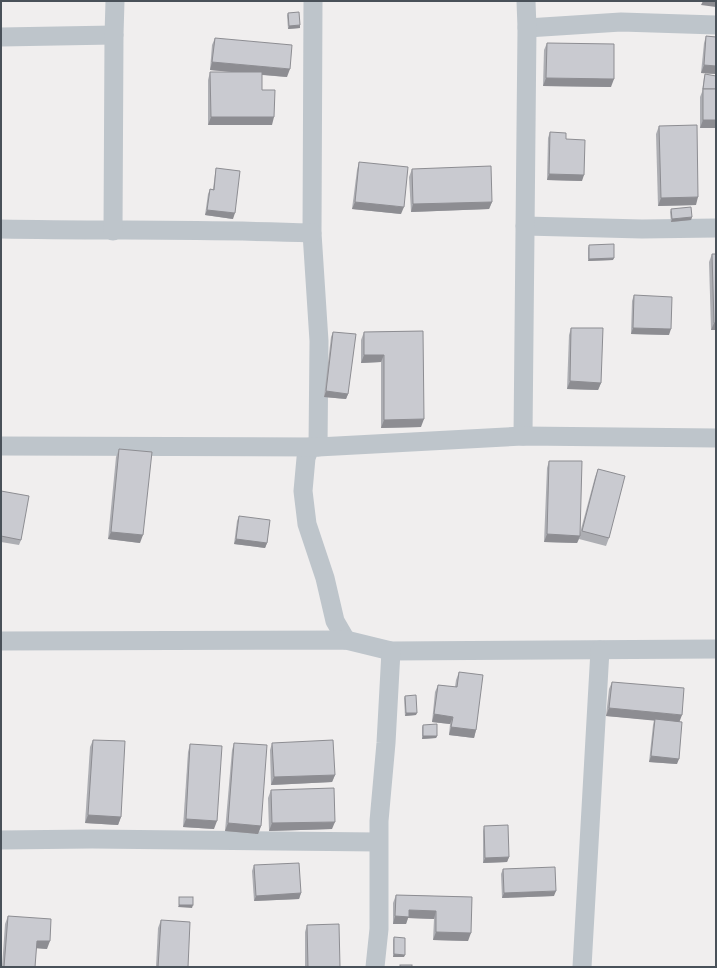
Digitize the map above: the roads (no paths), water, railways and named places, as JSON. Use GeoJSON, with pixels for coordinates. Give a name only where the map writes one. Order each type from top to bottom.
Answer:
{"type":"FeatureCollection","features":[{"type":"Feature","properties":{"kind":"street"},"geometry":{"type":"LineString","coordinates":[[113,231],[115,1]]}},
{"type":"Feature","properties":{"kind":"street"},"geometry":{"type":"LineString","coordinates":[[313,1],[312,233],[319,341],[318,447]]}},
{"type":"Feature","properties":{"kind":"street"},"geometry":{"type":"LineString","coordinates":[[523,436],[526,1]]}},
{"type":"Feature","properties":{"kind":"street"},"geometry":{"type":"LineString","coordinates":[[527,28],[621,22],[716,25]]}},
{"type":"Feature","properties":{"kind":"street"},"geometry":{"type":"LineString","coordinates":[[1,37],[114,35]]}},
{"type":"Feature","properties":{"kind":"street"},"geometry":{"type":"LineString","coordinates":[[525,226],[642,229],[716,228]]}},
{"type":"Feature","properties":{"kind":"street"},"geometry":{"type":"LineString","coordinates":[[1,229],[113,231],[236,230],[312,233]]}},
{"type":"Feature","properties":{"kind":"street"},"geometry":{"type":"LineString","coordinates":[[346,640],[335,621],[325,578],[307,524],[303,491],[306,458],[310,447],[523,436],[716,438]]}},
{"type":"Feature","properties":{"kind":"street"},"geometry":{"type":"LineString","coordinates":[[1,446],[318,447]]}},
{"type":"Feature","properties":{"kind":"street"},"geometry":{"type":"LineString","coordinates":[[1,641],[346,640],[391,652],[716,650]]}},
{"type":"Feature","properties":{"kind":"street"},"geometry":{"type":"LineString","coordinates":[[582,967],[600,650]]}},
{"type":"Feature","properties":{"kind":"street"},"geometry":{"type":"LineString","coordinates":[[375,967],[379,929],[378,842],[391,652]]}},
{"type":"Feature","properties":{"kind":"street"},"geometry":{"type":"LineString","coordinates":[[1,840],[92,839],[378,842]]}}]}
